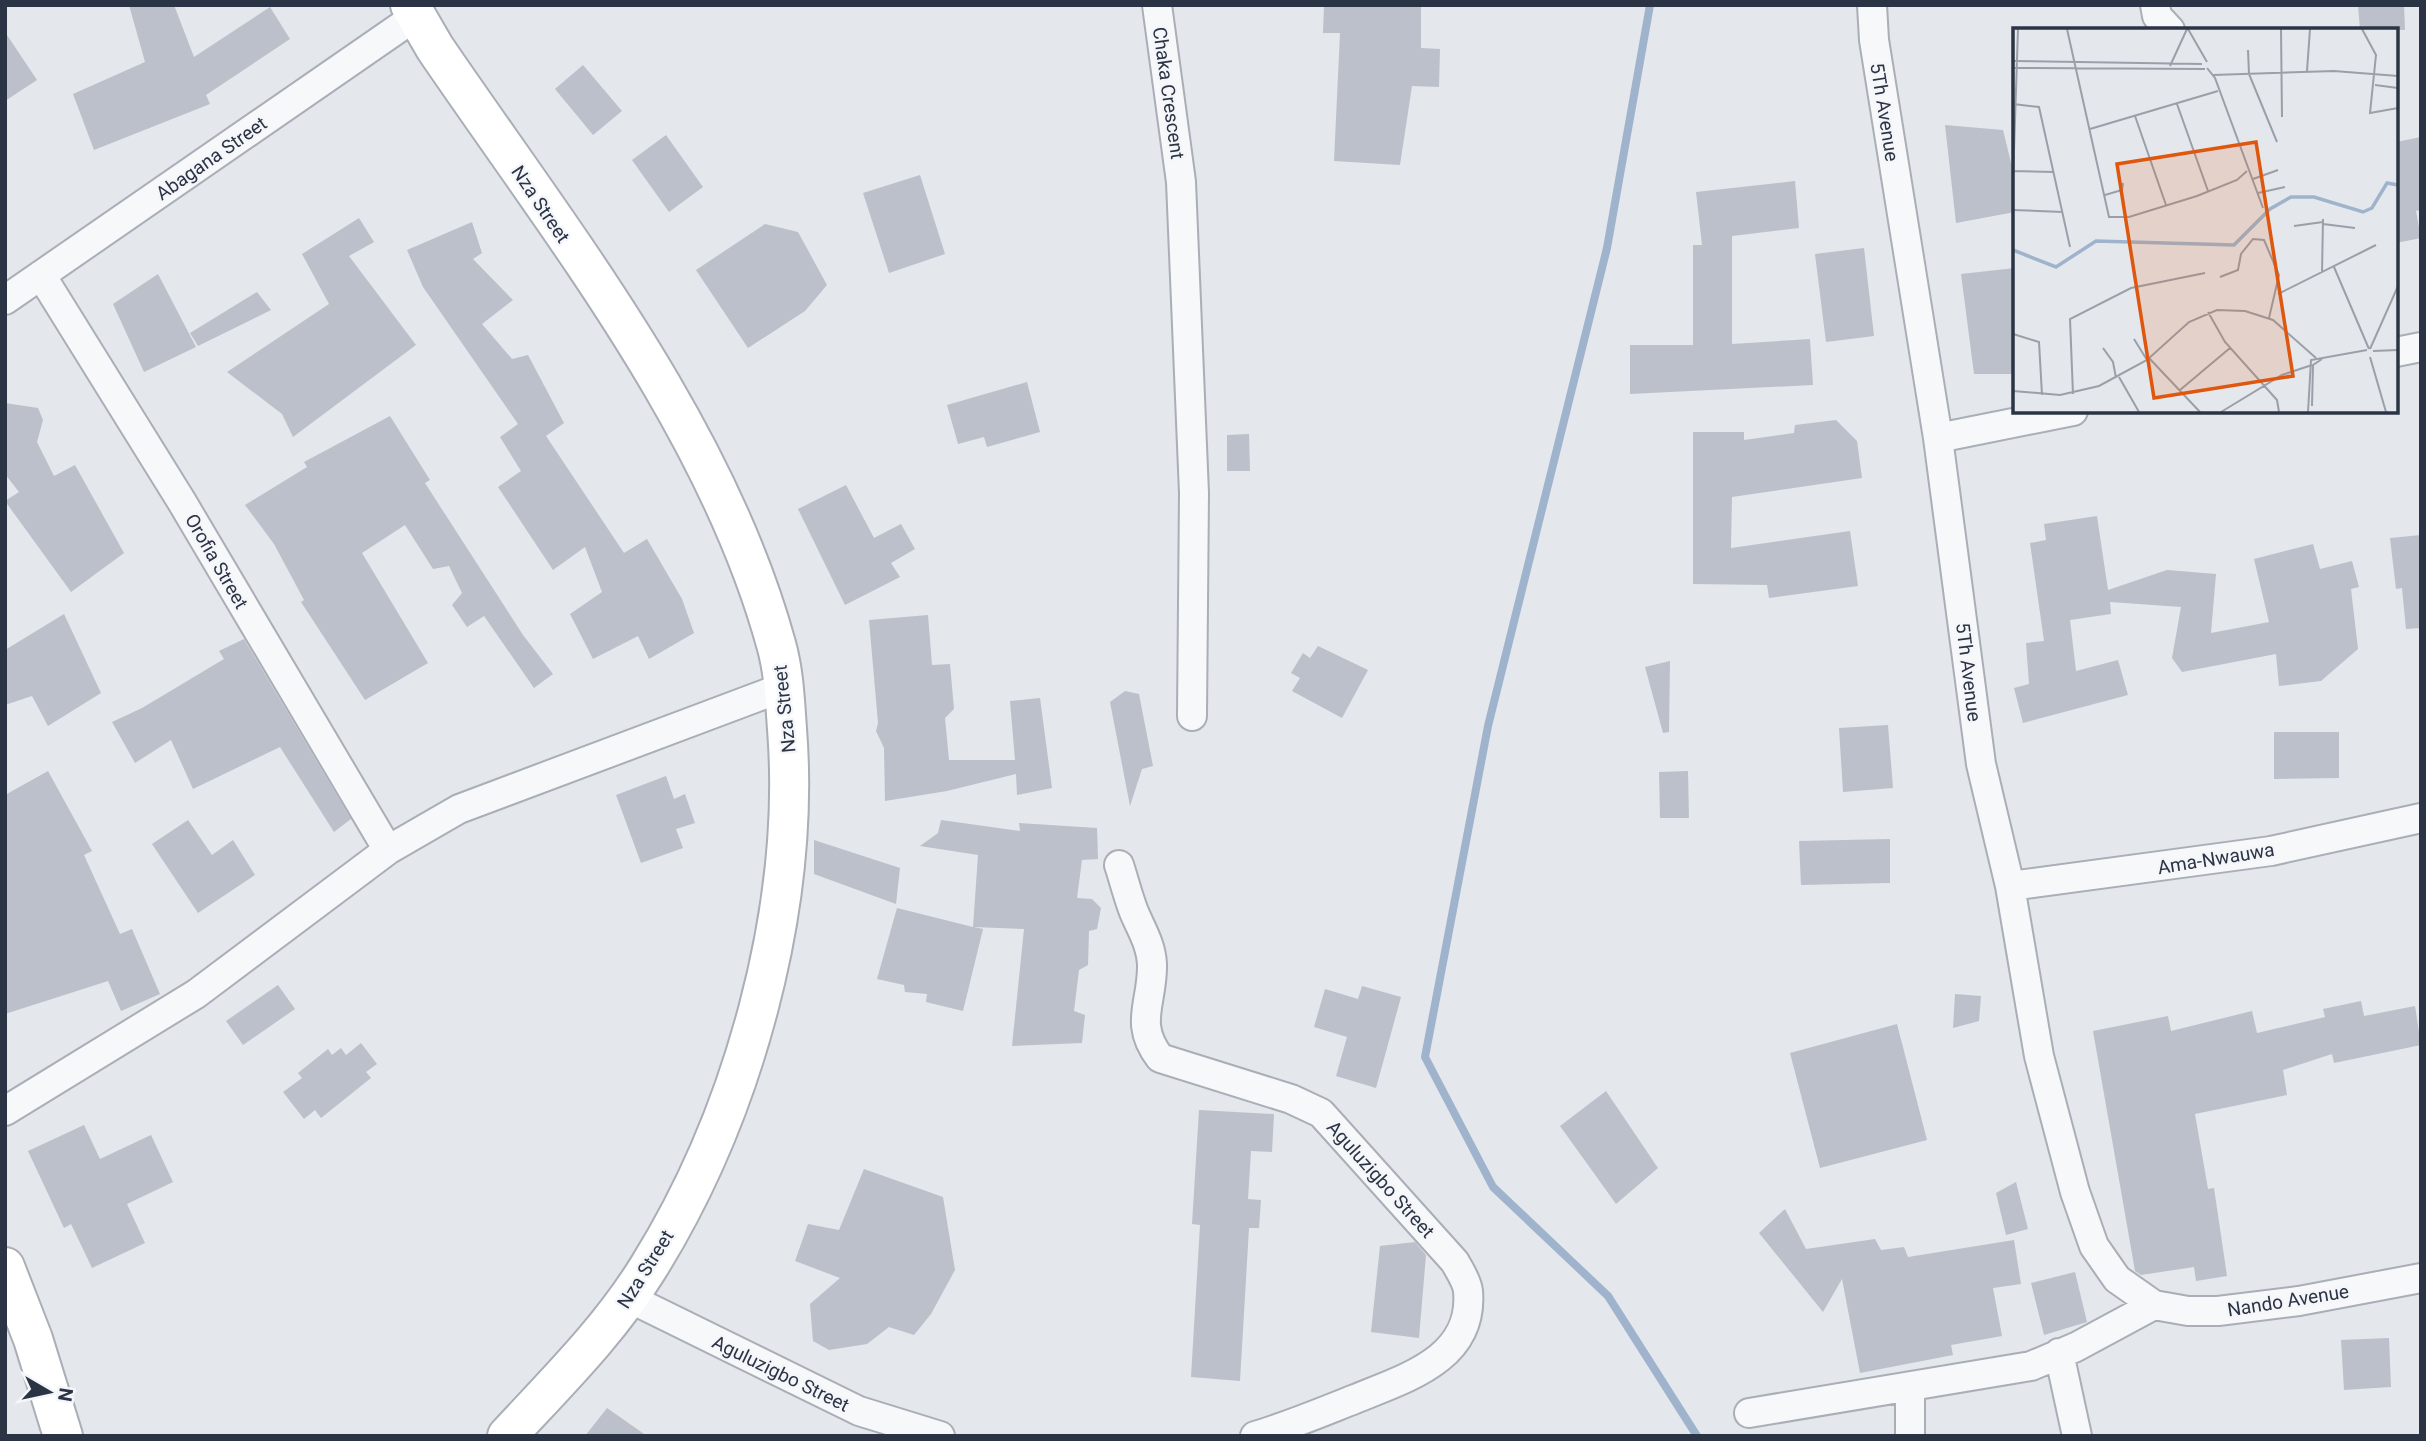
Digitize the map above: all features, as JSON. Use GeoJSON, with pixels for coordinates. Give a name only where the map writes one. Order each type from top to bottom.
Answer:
{"type":"FeatureCollection","features":[{"type":"Feature","properties":{"kind":"street","name":"Chaka Crescent"},"geometry":{"type":"LineString","coordinates":[[1157,5],[1181,182],[1194,493],[1192,716]]}},
{"type":"Feature","properties":{"kind":"street","name":"5Th Avenue"},"geometry":{"type":"LineString","coordinates":[[1872,5],[1874,40],[1938,438],[1981,764],[2010,886],[2039,1056],[2079,1203],[2094,1246],[2117,1279],[2154,1305]]}},
{"type":"Feature","properties":{"kind":"street"},"geometry":{"type":"LineString","coordinates":[[2155,5],[2157,16],[2168,28]]}},
{"type":"Feature","properties":{"kind":"street","name":"Abagana Street"},"geometry":{"type":"LineString","coordinates":[[5,300],[413,11]]}},
{"type":"Feature","properties":{"kind":"street","name":"Nza Street"},"geometry":{"type":"LineString","coordinates":[[413,11],[662,380],[713,482],[758,589],[777,647],[784,687],[791,779],[783,886],[760,1000],[711,1145],[683,1207],[628,1297],[603,1332],[507,1436]]}},
{"type":"Feature","properties":{"kind":"street","name":"Orofia Street"},"geometry":{"type":"LineString","coordinates":[[41,275],[182,502],[388,850]]}},
{"type":"Feature","properties":{"kind":"street"},"geometry":{"type":"LineString","coordinates":[[2398,352],[2421,347]]}},
{"type":"Feature","properties":{"kind":"street"},"geometry":{"type":"LineString","coordinates":[[1938,438],[2063,413]]}},
{"type":"Feature","properties":{"kind":"street"},"geometry":{"type":"LineString","coordinates":[[5,1111],[196,994],[388,850],[459,808],[784,687]]}},
{"type":"Feature","properties":{"kind":"street","name":"Ama-Nwauwa"},"geometry":{"type":"LineString","coordinates":[[2010,886],[2271,850],[2421,818]]}},
{"type":"Feature","properties":{"kind":"street","name":"Aguluzigbo Street"},"geometry":{"type":"LineString","coordinates":[[1119,865],[1133,911],[1149,948],[1152,963],[1146,1021],[1147,1041],[1160,1058],[1291,1099],[1321,1113],[1455,1262],[1468,1289],[1466,1315],[1454,1345],[1427,1370],[1283,1428],[1255,1436]]}},
{"type":"Feature","properties":{"kind":"street"},"geometry":{"type":"LineString","coordinates":[[5,1267],[33,1339],[63,1436]]}},
{"type":"Feature","properties":{"kind":"street","name":"Nando Avenue"},"geometry":{"type":"LineString","coordinates":[[2154,1305],[2218,1311],[2300,1301],[2421,1278]]}},
{"type":"Feature","properties":{"kind":"street","name":"Aguluzigbo Street"},"geometry":{"type":"LineString","coordinates":[[628,1297],[862,1423],[940,1436]]}},
{"type":"Feature","properties":{"kind":"street"},"geometry":{"type":"LineString","coordinates":[[1749,1413],[2031,1366],[2154,1305]]}},
{"type":"Feature","properties":{"kind":"street"},"geometry":{"type":"LineString","coordinates":[[2059,1353],[2077,1436]]}},
{"type":"Feature","properties":{"kind":"street"},"geometry":{"type":"LineString","coordinates":[[1910,1388],[1910,1436]]}},
{"type":"Feature","properties":{"kind":"building"},"geometry":{"type":"Polygon","coordinates":[[[129,5],[174,5],[194,57],[270,7],[290,39],[206,95],[210,104],[94,150],[73,94],[145,62],[129,5]]]}},
{"type":"Feature","properties":{"kind":"building"},"geometry":{"type":"Polygon","coordinates":[[[1324,5],[1421,7],[1421,48],[1440,49],[1439,87],[1412,86],[1400,165],[1334,161],[1340,33],[1323,33],[1324,5]]]}},
{"type":"Feature","properties":{"kind":"building"},"geometry":{"type":"Polygon","coordinates":[[[2358,5],[2404,5],[2405,30],[2360,28],[2358,5]]]}},
{"type":"Feature","properties":{"kind":"building"},"geometry":{"type":"Polygon","coordinates":[[[5,32],[37,80],[5,101],[5,32]]]}},
{"type":"Feature","properties":{"kind":"building"},"geometry":{"type":"Polygon","coordinates":[[[583,65],[622,111],[593,135],[555,89],[583,65]]]}},
{"type":"Feature","properties":{"kind":"building"},"geometry":{"type":"Polygon","coordinates":[[[1945,125],[2003,130],[2013,171],[2013,212],[1956,223],[1945,125]]]}},
{"type":"Feature","properties":{"kind":"building"},"geometry":{"type":"Polygon","coordinates":[[[666,135],[703,187],[669,212],[632,160],[666,135]]]}},
{"type":"Feature","properties":{"kind":"building"},"geometry":{"type":"Polygon","coordinates":[[[2421,137],[2421,210],[2416,211],[2421,238],[2398,243],[2398,142],[2421,137]]]}},
{"type":"Feature","properties":{"kind":"building"},"geometry":{"type":"Polygon","coordinates":[[[920,175],[945,254],[889,273],[863,193],[920,175]]]}},
{"type":"Feature","properties":{"kind":"building"},"geometry":{"type":"Polygon","coordinates":[[[1795,181],[1799,228],[1732,236],[1732,344],[1810,339],[1813,385],[1630,394],[1630,345],[1693,345],[1693,245],[1702,245],[1696,192],[1795,181]]]}},
{"type":"Feature","properties":{"kind":"building"},"geometry":{"type":"Polygon","coordinates":[[[359,218],[374,242],[349,256],[416,345],[293,437],[282,414],[227,372],[329,304],[302,254],[359,218]]]}},
{"type":"Feature","properties":{"kind":"building"},"geometry":{"type":"Polygon","coordinates":[[[472,222],[482,253],[473,259],[513,300],[482,324],[512,359],[528,355],[564,423],[546,436],[624,553],[647,539],[682,599],[694,633],[649,659],[638,636],[593,659],[570,614],[602,592],[585,547],[553,570],[498,487],[521,471],[500,437],[518,424],[423,287],[407,250],[472,222]]]}},
{"type":"Feature","properties":{"kind":"building"},"geometry":{"type":"Polygon","coordinates":[[[765,224],[798,232],[827,285],[805,311],[748,348],[696,270],[765,224]]]}},
{"type":"Feature","properties":{"kind":"building"},"geometry":{"type":"Polygon","coordinates":[[[1864,248],[1874,336],[1826,342],[1815,254],[1864,248]]]}},
{"type":"Feature","properties":{"kind":"building"},"geometry":{"type":"Polygon","coordinates":[[[2013,268],[2013,374],[1974,374],[1961,274],[2013,268]]]}},
{"type":"Feature","properties":{"kind":"building"},"geometry":{"type":"Polygon","coordinates":[[[158,274],[196,347],[144,372],[113,304],[158,274]]]}},
{"type":"Feature","properties":{"kind":"building"},"geometry":{"type":"Polygon","coordinates":[[[257,292],[271,310],[198,346],[190,333],[257,292]]]}},
{"type":"Feature","properties":{"kind":"building"},"geometry":{"type":"Polygon","coordinates":[[[1027,382],[1040,432],[987,447],[984,437],[958,444],[947,405],[1027,382]]]}},
{"type":"Feature","properties":{"kind":"building"},"geometry":{"type":"Polygon","coordinates":[[[5,403],[38,408],[43,420],[37,442],[54,476],[75,465],[124,553],[71,592],[5,501],[19,492],[5,474],[5,403]]]}},
{"type":"Feature","properties":{"kind":"building"},"geometry":{"type":"Polygon","coordinates":[[[390,416],[430,480],[425,483],[523,635],[553,674],[534,688],[484,616],[467,627],[452,605],[462,593],[449,566],[433,569],[405,525],[362,553],[428,663],[365,700],[301,602],[304,600],[274,544],[245,505],[307,467],[304,462],[390,416]]]}},
{"type":"Feature","properties":{"kind":"building"},"geometry":{"type":"Polygon","coordinates":[[[1836,420],[1857,441],[1862,478],[1732,497],[1731,548],[1850,531],[1858,586],[1769,598],[1767,585],[1693,584],[1693,432],[1744,432],[1744,440],[1794,433],[1795,425],[1836,420]]]}},
{"type":"Feature","properties":{"kind":"building"},"geometry":{"type":"Polygon","coordinates":[[[1249,434],[1250,471],[1227,471],[1227,435],[1249,434]]]}},
{"type":"Feature","properties":{"kind":"building"},"geometry":{"type":"Polygon","coordinates":[[[846,485],[874,538],[901,524],[915,549],[891,563],[900,577],[845,605],[798,509],[846,485]]]}},
{"type":"Feature","properties":{"kind":"building"},"geometry":{"type":"Polygon","coordinates":[[[2097,516],[2108,590],[2167,570],[2216,574],[2211,633],[2269,622],[2254,559],[2313,544],[2320,569],[2352,561],[2359,587],[2351,589],[2358,649],[2321,681],[2279,686],[2276,654],[2182,672],[2172,658],[2181,607],[2110,602],[2111,614],[2070,620],[2076,671],[2118,660],[2128,695],[2023,723],[2014,688],[2029,684],[2026,643],[2044,641],[2030,543],[2046,540],[2044,524],[2097,516]]]}},
{"type":"Feature","properties":{"kind":"building"},"geometry":{"type":"Polygon","coordinates":[[[2421,535],[2421,628],[2406,629],[2402,588],[2396,589],[2390,538],[2421,535]]]}},
{"type":"Feature","properties":{"kind":"building"},"geometry":{"type":"Polygon","coordinates":[[[64,614],[101,693],[48,726],[32,696],[5,705],[5,650],[64,614]]]}},
{"type":"Feature","properties":{"kind":"building"},"geometry":{"type":"Polygon","coordinates":[[[928,615],[932,665],[950,664],[954,709],[945,718],[949,760],[1015,760],[1010,701],[1040,698],[1052,788],[1017,795],[1016,774],[947,791],[885,801],[884,748],[876,731],[878,723],[869,620],[928,615]]]}},
{"type":"Feature","properties":{"kind":"building"},"geometry":{"type":"Polygon","coordinates":[[[244,639],[351,819],[334,832],[280,747],[193,789],[171,740],[135,763],[112,722],[142,708],[224,659],[219,651],[244,639]]]}},
{"type":"Feature","properties":{"kind":"building"},"geometry":{"type":"Polygon","coordinates":[[[1318,646],[1368,670],[1342,718],[1292,691],[1300,678],[1291,673],[1303,653],[1310,658],[1318,646]]]}},
{"type":"Feature","properties":{"kind":"building"},"geometry":{"type":"Polygon","coordinates":[[[1670,661],[1669,732],[1663,733],[1645,667],[1670,661]]]}},
{"type":"Feature","properties":{"kind":"building"},"geometry":{"type":"Polygon","coordinates":[[[1125,691],[1139,694],[1153,766],[1142,769],[1130,806],[1110,702],[1125,691]]]}},
{"type":"Feature","properties":{"kind":"building"},"geometry":{"type":"Polygon","coordinates":[[[1888,725],[1893,788],[1843,792],[1839,728],[1888,725]]]}},
{"type":"Feature","properties":{"kind":"building"},"geometry":{"type":"Polygon","coordinates":[[[2274,732],[2339,732],[2339,778],[2274,779],[2274,732]]]}},
{"type":"Feature","properties":{"kind":"building"},"geometry":{"type":"Polygon","coordinates":[[[48,771],[92,851],[84,855],[120,934],[132,929],[160,994],[121,1011],[108,981],[5,1014],[5,795],[48,771]]]}},
{"type":"Feature","properties":{"kind":"building"},"geometry":{"type":"Polygon","coordinates":[[[1688,771],[1689,818],[1660,818],[1659,772],[1688,771]]]}},
{"type":"Feature","properties":{"kind":"building"},"geometry":{"type":"Polygon","coordinates":[[[666,776],[674,799],[685,794],[695,823],[676,829],[683,848],[641,863],[616,795],[666,776]]]}},
{"type":"Feature","properties":{"kind":"building"},"geometry":{"type":"Polygon","coordinates":[[[188,820],[212,855],[233,840],[255,875],[198,913],[152,844],[188,820]]]}},
{"type":"Feature","properties":{"kind":"building"},"geometry":{"type":"Polygon","coordinates":[[[941,820],[1020,831],[1019,823],[1097,828],[1098,859],[1082,860],[1077,898],[1092,899],[1101,908],[1097,929],[1089,931],[1088,965],[1079,970],[1074,1011],[1085,1015],[1082,1043],[1012,1046],[1024,929],[974,927],[983,929],[963,1011],[926,1002],[927,994],[905,992],[904,985],[877,979],[897,908],[973,927],[978,855],[920,846],[938,833],[941,820]]]}},
{"type":"Feature","properties":{"kind":"building"},"geometry":{"type":"Polygon","coordinates":[[[1890,839],[1890,883],[1801,885],[1799,841],[1890,839]]]}},
{"type":"Feature","properties":{"kind":"building"},"geometry":{"type":"Polygon","coordinates":[[[814,840],[900,868],[896,904],[814,874],[814,840]]]}},
{"type":"Feature","properties":{"kind":"building"},"geometry":{"type":"Polygon","coordinates":[[[278,985],[295,1009],[243,1045],[226,1021],[278,985]]]}},
{"type":"Feature","properties":{"kind":"building"},"geometry":{"type":"Polygon","coordinates":[[[1362,986],[1401,997],[1376,1088],[1336,1076],[1347,1037],[1314,1027],[1325,989],[1358,999],[1362,986]]]}},
{"type":"Feature","properties":{"kind":"building"},"geometry":{"type":"Polygon","coordinates":[[[1955,994],[1981,996],[1979,1021],[1953,1028],[1955,994]]]}},
{"type":"Feature","properties":{"kind":"building"},"geometry":{"type":"Polygon","coordinates":[[[2361,1001],[2364,1016],[2415,1006],[2421,1045],[2334,1063],[2332,1054],[2283,1070],[2287,1095],[2195,1114],[2208,1189],[2214,1188],[2227,1276],[2196,1281],[2194,1267],[2141,1275],[2135,1271],[2093,1031],[2168,1016],[2171,1031],[2252,1011],[2257,1033],[2325,1017],[2323,1009],[2361,1001]]]}},
{"type":"Feature","properties":{"kind":"building"},"geometry":{"type":"Polygon","coordinates":[[[1897,1024],[1927,1140],[1820,1168],[1790,1053],[1897,1024]]]}},
{"type":"Feature","properties":{"kind":"building"},"geometry":{"type":"Polygon","coordinates":[[[361,1043],[377,1064],[366,1072],[371,1078],[321,1118],[315,1110],[304,1119],[283,1092],[302,1078],[298,1073],[328,1049],[332,1055],[341,1048],[346,1055],[361,1043]]]}},
{"type":"Feature","properties":{"kind":"building"},"geometry":{"type":"Polygon","coordinates":[[[1606,1091],[1658,1168],[1616,1204],[1560,1126],[1606,1091]]]}},
{"type":"Feature","properties":{"kind":"building"},"geometry":{"type":"Polygon","coordinates":[[[1199,1110],[1274,1114],[1272,1152],[1251,1151],[1248,1199],[1261,1200],[1259,1228],[1249,1228],[1240,1381],[1191,1377],[1200,1225],[1192,1224],[1199,1110]]]}},
{"type":"Feature","properties":{"kind":"building"},"geometry":{"type":"Polygon","coordinates":[[[84,1125],[100,1159],[151,1135],[173,1182],[127,1204],[145,1243],[92,1268],[71,1224],[64,1228],[28,1151],[84,1125]]]}},
{"type":"Feature","properties":{"kind":"building"},"geometry":{"type":"Polygon","coordinates":[[[864,1169],[943,1197],[955,1270],[931,1314],[914,1335],[889,1327],[867,1344],[829,1350],[813,1341],[810,1304],[840,1278],[795,1261],[808,1224],[839,1230],[864,1169]]]}},
{"type":"Feature","properties":{"kind":"building"},"geometry":{"type":"Polygon","coordinates":[[[2016,1182],[2028,1229],[2006,1235],[1996,1193],[2016,1182]]]}},
{"type":"Feature","properties":{"kind":"building"},"geometry":{"type":"Polygon","coordinates":[[[1785,1209],[1806,1249],[1875,1239],[1881,1250],[1904,1247],[1908,1257],[2014,1240],[2021,1284],[1993,1288],[2002,1336],[1951,1345],[1953,1355],[1860,1373],[1842,1279],[1823,1312],[1759,1233],[1785,1209]]]}},
{"type":"Feature","properties":{"kind":"building"},"geometry":{"type":"Polygon","coordinates":[[[1415,1242],[1426,1255],[1419,1338],[1371,1332],[1380,1246],[1415,1242]]]}},
{"type":"Feature","properties":{"kind":"building"},"geometry":{"type":"Polygon","coordinates":[[[2075,1272],[2087,1322],[2044,1335],[2031,1283],[2075,1272]]]}},
{"type":"Feature","properties":{"kind":"building"},"geometry":{"type":"Polygon","coordinates":[[[2389,1338],[2391,1387],[2344,1390],[2341,1340],[2389,1338]]]}},
{"type":"Feature","properties":{"kind":"building"},"geometry":{"type":"Polygon","coordinates":[[[607,1408],[647,1436],[585,1436],[607,1408]]]}},
{"type":"Feature","properties":{"kind":"waterway"},"geometry":{"type":"LineString","coordinates":[[1650,5],[1607,248],[1488,726],[1425,1057],[1493,1187],[1608,1296],[1697,1436]]}}]}
